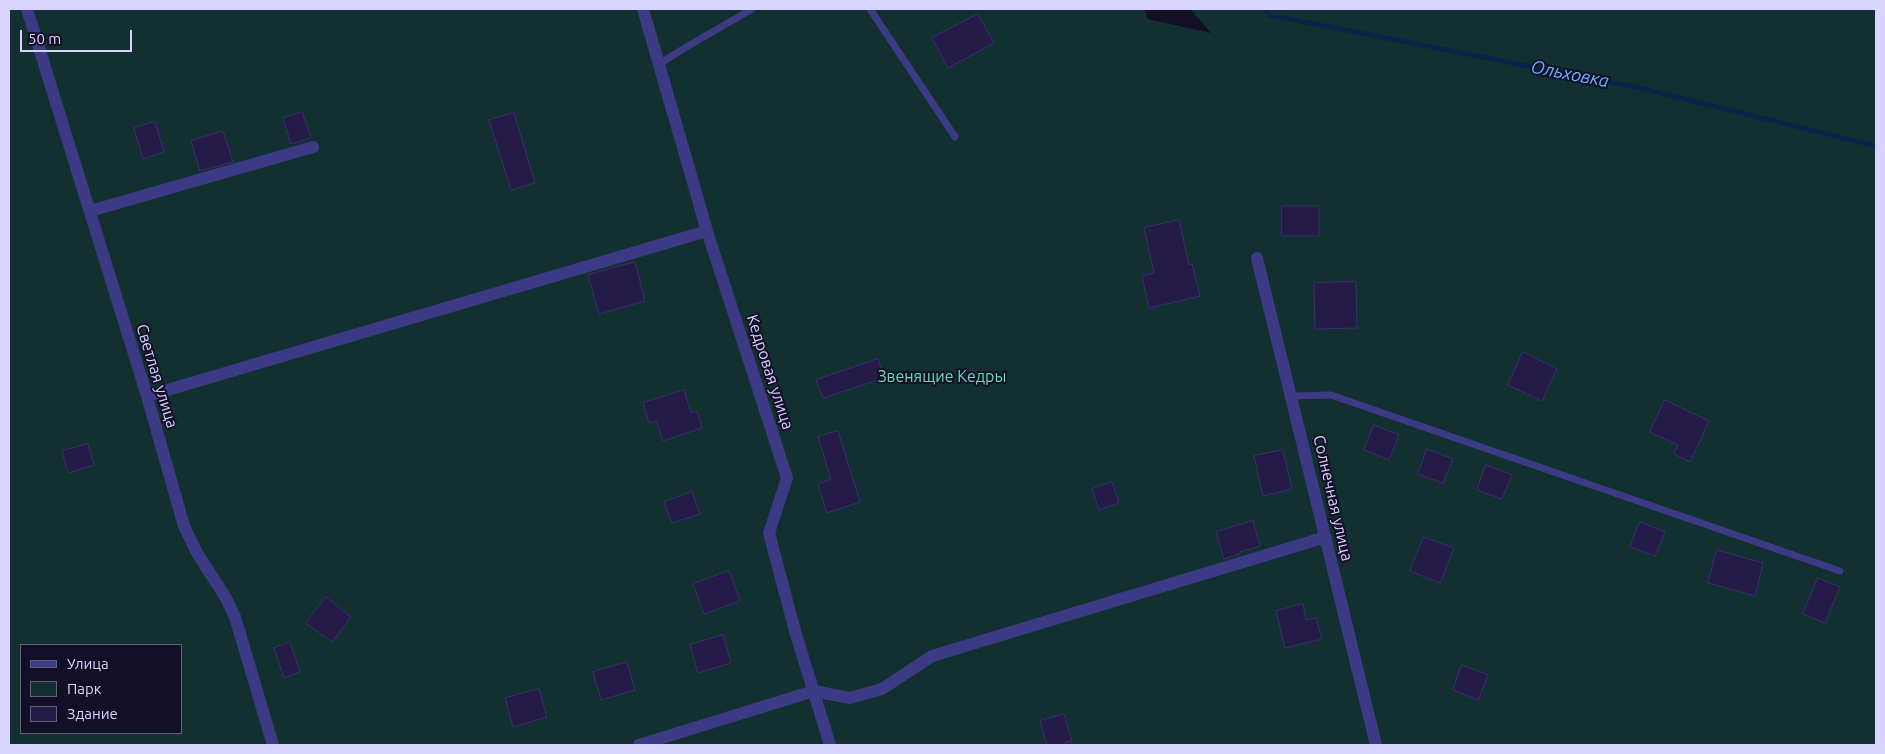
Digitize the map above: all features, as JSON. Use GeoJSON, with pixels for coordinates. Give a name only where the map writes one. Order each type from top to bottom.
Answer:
{"type":"FeatureCollection","features":[{"type":"Feature","properties":{"kind":"street","name":"Светлая улица"},"geometry":{"type":"LineString","coordinates":[[27,9],[90,211],[184,526],[196,553],[226,598],[235,617],[273,745]]}},
{"type":"Feature","properties":{"kind":"street","name":"Кедровая улица"},"geometry":{"type":"LineString","coordinates":[[643,9],[707,232],[787,478],[768,533],[830,745]]}},
{"type":"Feature","properties":{"kind":"street"},"geometry":{"type":"LineString","coordinates":[[90,211],[313,147]]}},
{"type":"Feature","properties":{"kind":"street"},"geometry":{"type":"LineString","coordinates":[[146,396],[707,232]]}},
{"type":"Feature","properties":{"kind":"street","name":"Солнечная улица"},"geometry":{"type":"LineString","coordinates":[[1257,258],[1376,745]]}},
{"type":"Feature","properties":{"kind":"street"},"geometry":{"type":"LineString","coordinates":[[639,745],[814,691],[850,698],[882,689],[932,656],[1326,537]]}},
{"type":"Feature","properties":{"kind":"lane"},"geometry":{"type":"LineString","coordinates":[[659,64],[752,9]]}},
{"type":"Feature","properties":{"kind":"lane"},"geometry":{"type":"LineString","coordinates":[[870,9],[955,137]]}},
{"type":"Feature","properties":{"kind":"lane"},"geometry":{"type":"LineString","coordinates":[[1292,396],[1331,396],[1840,571]]}},
{"type":"Feature","properties":{"kind":"green space","name":"Звенящие Кедры"},"geometry":{"type":"Polygon","coordinates":[[[9,9],[1144,9],[1148,19],[1211,33],[1190,9],[1876,9],[1876,745],[9,745],[9,9]]]}},
{"type":"Feature","properties":{"kind":"building"},"geometry":{"type":"Polygon","coordinates":[[[978,14],[994,43],[948,68],[932,38],[978,14]]]}},
{"type":"Feature","properties":{"kind":"building"},"geometry":{"type":"Polygon","coordinates":[[[302,112],[311,138],[291,144],[283,118],[302,112]]]}},
{"type":"Feature","properties":{"kind":"building"},"geometry":{"type":"Polygon","coordinates":[[[514,113],[535,183],[511,190],[489,120],[514,113]]]}},
{"type":"Feature","properties":{"kind":"building"},"geometry":{"type":"Polygon","coordinates":[[[155,122],[164,152],[143,159],[134,128],[155,122]]]}},
{"type":"Feature","properties":{"kind":"building"},"geometry":{"type":"Polygon","coordinates":[[[223,131],[233,162],[200,171],[191,141],[223,131]]]}},
{"type":"Feature","properties":{"kind":"building"},"geometry":{"type":"Polygon","coordinates":[[[1282,206],[1319,206],[1319,236],[1282,236],[1282,206]]]}},
{"type":"Feature","properties":{"kind":"building"},"geometry":{"type":"Polygon","coordinates":[[[1179,220],[1189,265],[1192,264],[1200,296],[1149,308],[1142,276],[1154,273],[1144,228],[1179,220]]]}},
{"type":"Feature","properties":{"kind":"building"},"geometry":{"type":"Polygon","coordinates":[[[635,262],[645,301],[599,314],[588,275],[635,262]]]}},
{"type":"Feature","properties":{"kind":"building"},"geometry":{"type":"Polygon","coordinates":[[[1356,282],[1357,328],[1315,329],[1314,283],[1356,282]]]}},
{"type":"Feature","properties":{"kind":"building"},"geometry":{"type":"Polygon","coordinates":[[[1523,352],[1557,369],[1542,401],[1508,385],[1523,352]]]}},
{"type":"Feature","properties":{"kind":"building"},"geometry":{"type":"Polygon","coordinates":[[[878,359],[884,378],[823,398],[816,380],[878,359]]]}},
{"type":"Feature","properties":{"kind":"building"},"geometry":{"type":"Polygon","coordinates":[[[684,390],[691,413],[697,411],[702,428],[663,441],[657,421],[649,423],[643,403],[684,390]]]}},
{"type":"Feature","properties":{"kind":"building"},"geometry":{"type":"Polygon","coordinates":[[[1665,400],[1709,421],[1690,462],[1674,454],[1678,445],[1650,432],[1665,400]]]}},
{"type":"Feature","properties":{"kind":"building"},"geometry":{"type":"Polygon","coordinates":[[[1374,425],[1399,435],[1389,460],[1364,450],[1374,425]]]}},
{"type":"Feature","properties":{"kind":"building"},"geometry":{"type":"Polygon","coordinates":[[[838,431],[860,502],[827,513],[818,484],[831,479],[818,437],[838,431]]]}},
{"type":"Feature","properties":{"kind":"building"},"geometry":{"type":"Polygon","coordinates":[[[88,444],[94,465],[68,473],[62,451],[88,444]]]}},
{"type":"Feature","properties":{"kind":"building"},"geometry":{"type":"Polygon","coordinates":[[[1427,449],[1453,459],[1443,483],[1418,474],[1427,449]]]}},
{"type":"Feature","properties":{"kind":"building"},"geometry":{"type":"Polygon","coordinates":[[[1283,450],[1292,489],[1263,496],[1254,456],[1283,450]]]}},
{"type":"Feature","properties":{"kind":"building"},"geometry":{"type":"Polygon","coordinates":[[[1486,465],[1512,475],[1502,499],[1477,490],[1486,465]]]}},
{"type":"Feature","properties":{"kind":"building"},"geometry":{"type":"Polygon","coordinates":[[[1112,482],[1119,503],[1099,510],[1092,489],[1112,482]]]}},
{"type":"Feature","properties":{"kind":"building"},"geometry":{"type":"Polygon","coordinates":[[[692,492],[700,514],[672,523],[664,502],[692,492]]]}},
{"type":"Feature","properties":{"kind":"building"},"geometry":{"type":"Polygon","coordinates":[[[1253,521],[1260,546],[1224,559],[1216,532],[1253,521]]]}},
{"type":"Feature","properties":{"kind":"building"},"geometry":{"type":"Polygon","coordinates":[[[1640,522],[1665,532],[1655,556],[1630,547],[1640,522]]]}},
{"type":"Feature","properties":{"kind":"building"},"geometry":{"type":"Polygon","coordinates":[[[1424,537],[1454,548],[1440,583],[1410,571],[1424,537]]]}},
{"type":"Feature","properties":{"kind":"building"},"geometry":{"type":"Polygon","coordinates":[[[1717,550],[1763,563],[1755,596],[1708,583],[1717,550]]]}},
{"type":"Feature","properties":{"kind":"building"},"geometry":{"type":"Polygon","coordinates":[[[729,571],[740,601],[704,614],[693,584],[729,571]]]}},
{"type":"Feature","properties":{"kind":"building"},"geometry":{"type":"Polygon","coordinates":[[[1818,578],[1840,587],[1825,623],[1803,614],[1818,578]]]}},
{"type":"Feature","properties":{"kind":"building"},"geometry":{"type":"Polygon","coordinates":[[[326,597],[351,617],[332,642],[306,623],[326,597]]]}},
{"type":"Feature","properties":{"kind":"building"},"geometry":{"type":"Polygon","coordinates":[[[1303,604],[1306,620],[1316,618],[1322,639],[1285,648],[1276,611],[1303,604]]]}},
{"type":"Feature","properties":{"kind":"building"},"geometry":{"type":"Polygon","coordinates":[[[723,635],[731,663],[698,673],[690,645],[723,635]]]}},
{"type":"Feature","properties":{"kind":"building"},"geometry":{"type":"Polygon","coordinates":[[[290,642],[300,672],[284,678],[274,648],[290,642]]]}},
{"type":"Feature","properties":{"kind":"building"},"geometry":{"type":"Polygon","coordinates":[[[627,662],[635,690],[601,700],[593,672],[627,662]]]}},
{"type":"Feature","properties":{"kind":"building"},"geometry":{"type":"Polygon","coordinates":[[[1462,665],[1488,675],[1478,700],[1453,690],[1462,665]]]}},
{"type":"Feature","properties":{"kind":"building"},"geometry":{"type":"Polygon","coordinates":[[[539,689],[547,717],[513,727],[505,698],[539,689]]]}},
{"type":"Feature","properties":{"kind":"building"},"geometry":{"type":"Polygon","coordinates":[[[1064,714],[1072,741],[1065,742],[1066,745],[1047,745],[1040,721],[1064,714]]]}},
{"type":"Feature","properties":{"kind":"waterway","name":"Ольховка"},"geometry":{"type":"LineString","coordinates":[[1266,9],[1269,15],[1640,88],[1876,146]]}}]}
